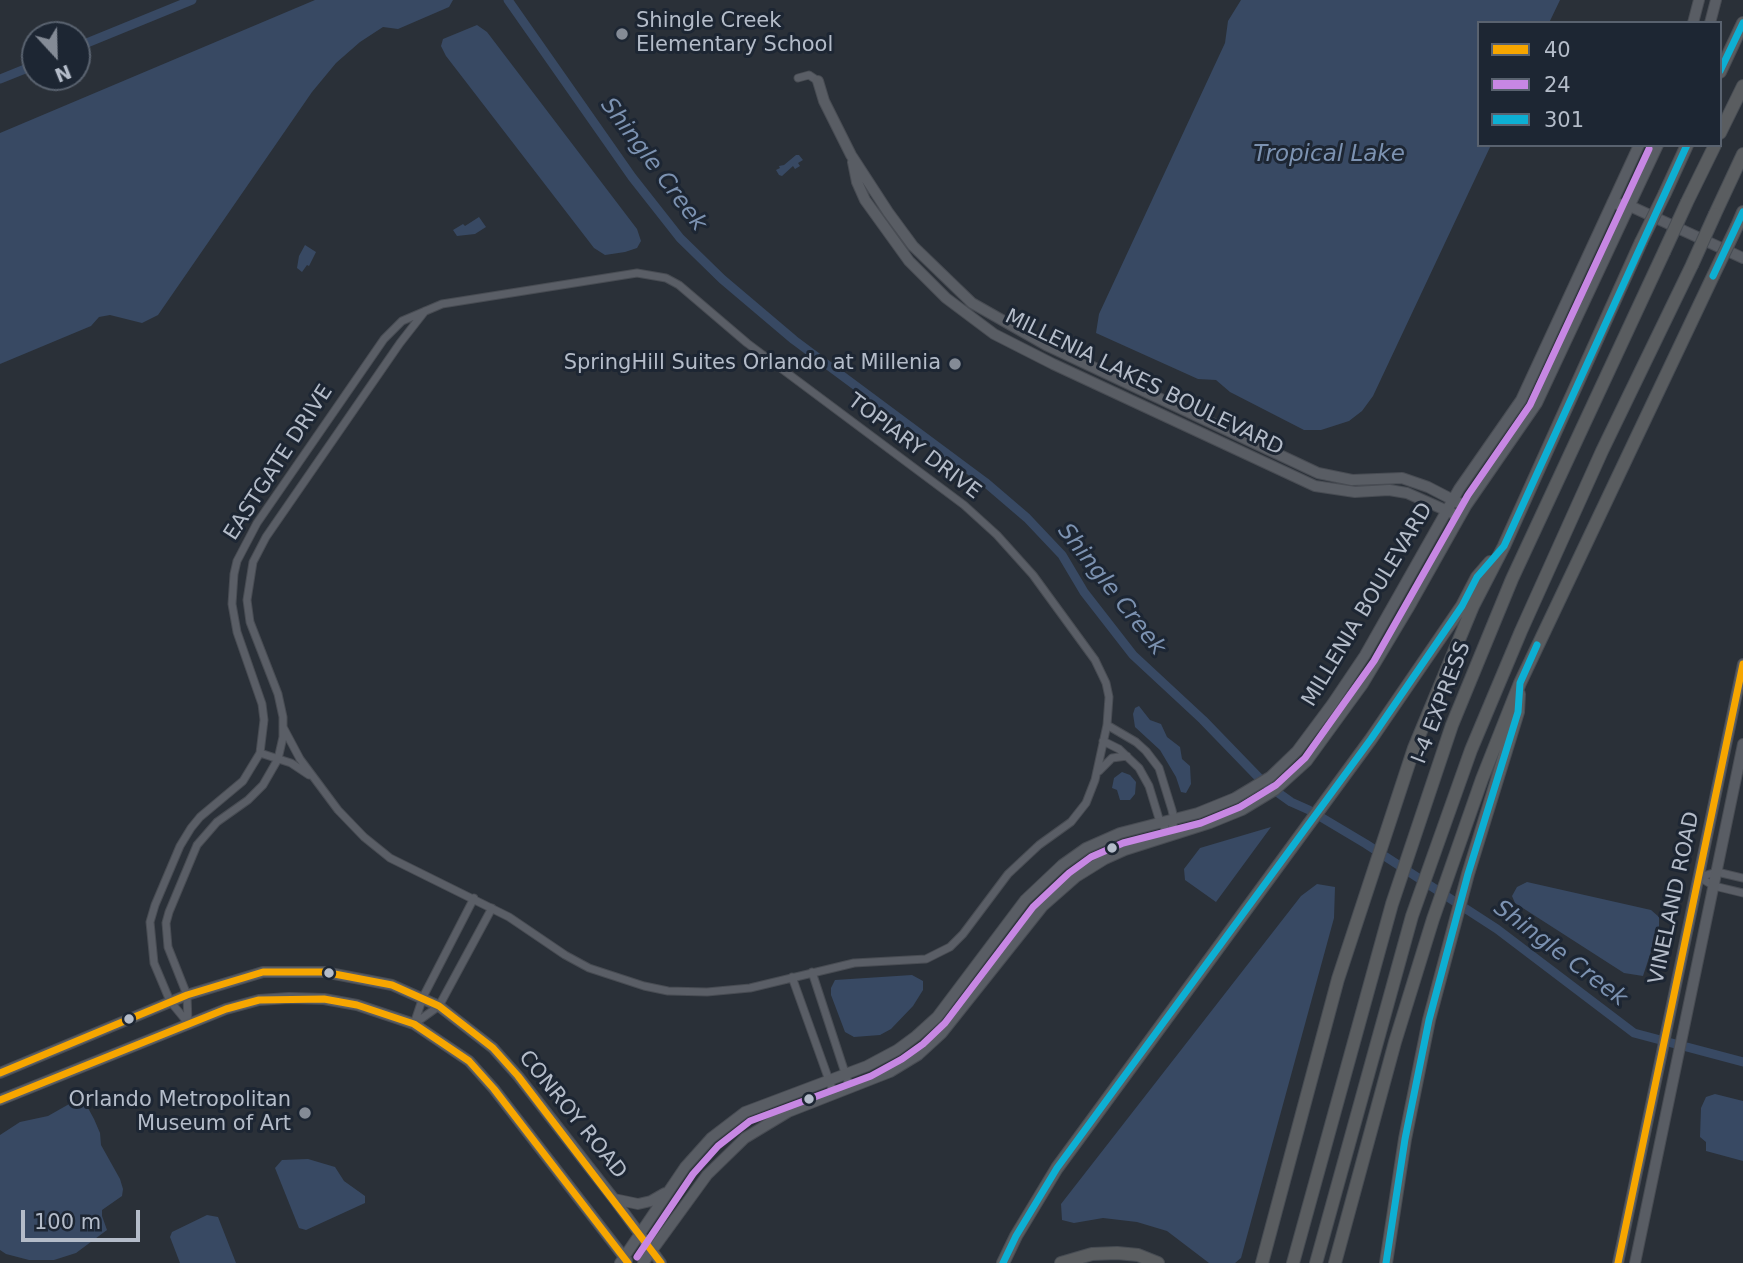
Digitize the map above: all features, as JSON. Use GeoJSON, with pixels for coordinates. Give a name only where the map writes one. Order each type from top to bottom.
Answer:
{"type":"FeatureCollection","features":[{"type":"Feature","properties":{"kind":"highway"},"geometry":{"type":"LineString","coordinates":[[1722,68],[1743,23]]}},
{"type":"Feature","properties":{"kind":"highway"},"geometry":{"type":"LineString","coordinates":[[1722,129],[1743,86]]}},
{"type":"Feature","properties":{"kind":"highway"},"geometry":{"type":"LineString","coordinates":[[1262,1263],[1338,979],[1414,748],[1473,606],[1504,546],[1685,147]]}},
{"type":"Feature","properties":{"kind":"highway","name":"I-4 EXPRESS"},"geometry":{"type":"LineString","coordinates":[[1293,1263],[1392,904],[1452,725],[1491,627],[1713,147]]}},
{"type":"Feature","properties":{"kind":"highway","name":"I-4 EXPRESS"},"geometry":{"type":"LineString","coordinates":[[1316,1263],[1412,916],[1471,750],[1602,451],[1743,153]]}},
{"type":"Feature","properties":{"kind":"highway"},"geometry":{"type":"LineString","coordinates":[[1335,1263],[1395,1042],[1433,919],[1482,779],[1520,683],[1743,212]]}},
{"type":"Feature","properties":{"kind":"highway"},"geometry":{"type":"LineString","coordinates":[[1003,1263],[1057,1168],[1416,673],[1462,606],[1477,578],[1504,546]]}},
{"type":"Feature","properties":{"kind":"highway"},"geometry":{"type":"LineString","coordinates":[[1386,1263],[1410,1111],[1449,939],[1518,712],[1520,683]]}},
{"type":"Feature","properties":{"kind":"highway"},"geometry":{"type":"LineString","coordinates":[[1061,1263],[1092,1254],[1117,1252],[1138,1255],[1158,1263]]}},
{"type":"Feature","properties":{"kind":"street"},"geometry":{"type":"LineString","coordinates":[[1694,21],[1699,0]]}},
{"type":"Feature","properties":{"kind":"street"},"geometry":{"type":"LineString","coordinates":[[1711,21],[1716,0]]}},
{"type":"Feature","properties":{"kind":"street"},"geometry":{"type":"LineString","coordinates":[[798,78],[809,75],[818,81]]}},
{"type":"Feature","properties":{"kind":"street","name":"MILLENIA LAKES BOULEVARD"},"geometry":{"type":"LineString","coordinates":[[818,81],[824,101],[851,155],[857,182],[865,200],[909,261],[946,298],[995,334],[1053,364],[1315,486],[1332,490],[1389,490],[1450,505],[1466,506]]}},
{"type":"Feature","properties":{"kind":"street","name":"MILLENIA BOULEVARD"},"geometry":{"type":"LineString","coordinates":[[624,1261],[667,1192],[711,1138],[738,1117],[783,1096],[845,1075],[897,1050],[937,1017],[1025,901],[1062,865],[1080,852],[1126,830],[1217,807],[1251,790],[1302,746],[1349,680],[1395,606],[1450,505],[1528,387],[1638,147]]}},
{"type":"Feature","properties":{"kind":"street","name":"MILLENIA BOULEVARD"},"geometry":{"type":"LineString","coordinates":[[643,1263],[707,1175],[733,1148],[756,1130],[788,1112],[890,1072],[942,1033],[1043,906],[1070,881],[1111,855],[1220,820],[1261,799],[1287,780],[1316,750],[1367,678],[1466,506],[1537,403],[1657,147]]}},
{"type":"Feature","properties":{"kind":"street"},"geometry":{"type":"LineString","coordinates":[[1617,191],[1630,206]]}},
{"type":"Feature","properties":{"kind":"street"},"geometry":{"type":"LineString","coordinates":[[1612,203],[1630,206],[1743,258]]}},
{"type":"Feature","properties":{"kind":"street","name":"TOPIARY DRIVE"},"geometry":{"type":"LineString","coordinates":[[317,783],[352,825],[390,858],[474,898],[589,968],[643,986],[688,992],[727,992],[857,962],[926,959],[950,947],[963,934],[1008,874],[1079,813],[1091,793],[1107,724],[1109,697],[1106,683],[1095,660],[1033,575],[982,521],[747,343],[679,285],[652,274],[620,275]]}},
{"type":"Feature","properties":{"kind":"street","name":"EASTGATE DRIVE"},"geometry":{"type":"LineString","coordinates":[[188,1023],[170,1001],[152,951],[150,922],[180,846],[191,828],[243,781],[260,753],[264,720],[262,705],[237,632],[232,604],[234,574],[242,549],[257,523],[384,339],[402,320],[442,304],[620,275]]}},
{"type":"Feature","properties":{"kind":"street","name":"EASTGATE DRIVE"},"geometry":{"type":"LineString","coordinates":[[188,1023],[187,995],[168,947],[166,923],[169,912],[197,845],[217,822],[256,793],[270,774],[278,759],[284,727],[278,694],[250,622],[247,600],[253,562],[264,539],[400,343],[426,310]]}},
{"type":"Feature","properties":{"kind":"street","name":"MILLENIA LAKES BOULEVARD"},"geometry":{"type":"LineString","coordinates":[[1450,505],[1460,517]]}},
{"type":"Feature","properties":{"kind":"street","name":"VINELAND ROAD"},"geometry":{"type":"LineString","coordinates":[[1618,1263],[1743,664]]}},
{"type":"Feature","properties":{"kind":"street"},"geometry":{"type":"LineString","coordinates":[[1107,724],[1136,742],[1154,760],[1164,779],[1174,819],[1171,835]]}},
{"type":"Feature","properties":{"kind":"street"},"geometry":{"type":"LineString","coordinates":[[284,727],[300,759],[317,783]]}},
{"type":"Feature","properties":{"kind":"street"},"geometry":{"type":"LineString","coordinates":[[1103,741],[1128,756],[1145,776],[1160,822],[1171,835]]}},
{"type":"Feature","properties":{"kind":"street","name":"VINELAND ROAD"},"geometry":{"type":"LineString","coordinates":[[1635,1263],[1743,744]]}},
{"type":"Feature","properties":{"kind":"street"},"geometry":{"type":"LineString","coordinates":[[260,753],[298,767],[317,783]]}},
{"type":"Feature","properties":{"kind":"street","name":"TOPIARY DRIVE"},"geometry":{"type":"LineString","coordinates":[[1095,780],[1105,763],[1112,758],[1128,756]]}},
{"type":"Feature","properties":{"kind":"street"},"geometry":{"type":"LineString","coordinates":[[1699,877],[1717,872],[1743,878]]}},
{"type":"Feature","properties":{"kind":"street"},"geometry":{"type":"LineString","coordinates":[[1699,877],[1714,886],[1743,893]]}},
{"type":"Feature","properties":{"kind":"street"},"geometry":{"type":"LineString","coordinates":[[414,1024],[423,998],[474,898]]}},
{"type":"Feature","properties":{"kind":"street"},"geometry":{"type":"LineString","coordinates":[[414,1024],[439,1006],[492,908]]}},
{"type":"Feature","properties":{"kind":"street","name":"CONROY ROAD"},"geometry":{"type":"LineString","coordinates":[[0,1073],[170,1001],[263,972],[324,972],[392,985],[439,1006],[493,1048],[518,1076],[661,1263]]}},
{"type":"Feature","properties":{"kind":"street"},"geometry":{"type":"LineString","coordinates":[[812,972],[850,1088]]}},
{"type":"Feature","properties":{"kind":"street"},"geometry":{"type":"LineString","coordinates":[[792,977],[834,1094]]}},
{"type":"Feature","properties":{"kind":"street","name":"CONROY ROAD"},"geometry":{"type":"LineString","coordinates":[[0,1100],[188,1023],[248,1003],[289,998],[324,999],[357,1005],[414,1024],[469,1061],[494,1088],[624,1261]]}},
{"type":"Feature","properties":{"kind":"street"},"geometry":{"type":"LineString","coordinates":[[614,1199],[638,1204],[651,1201],[667,1192]]}},
{"type":"Feature","properties":{"kind":"water"},"geometry":{"type":"Polygon","coordinates":[[[315,0],[453,0],[449,7],[398,29],[383,27],[336,63],[312,92],[158,315],[142,323],[110,315],[99,317],[91,326],[0,364],[0,133],[315,0]]]}},
{"type":"Feature","properties":{"kind":"water","name":"Tropical Lake"},"geometry":{"type":"Polygon","coordinates":[[[1241,0],[1560,0],[1550,21],[1477,21],[1477,147],[1490,147],[1373,396],[1362,411],[1349,421],[1321,430],[1304,430],[1230,392],[1216,380],[1198,379],[1096,333],[1099,314],[1225,43],[1228,21],[1241,0]]]}},
{"type":"Feature","properties":{"kind":"water"},"geometry":{"type":"Polygon","coordinates":[[[477,25],[487,32],[637,229],[641,241],[637,248],[605,255],[594,248],[446,56],[441,46],[443,39],[477,25]]]}},
{"type":"Feature","properties":{"kind":"water"},"geometry":{"type":"Polygon","coordinates":[[[796,155],[803,160],[798,163],[800,166],[795,169],[793,166],[782,176],[779,175],[776,170],[779,166],[796,155]]]}},
{"type":"Feature","properties":{"kind":"water"},"geometry":{"type":"Polygon","coordinates":[[[479,217],[486,227],[475,234],[457,236],[453,230],[463,224],[465,226],[479,217]]]}},
{"type":"Feature","properties":{"kind":"water"},"geometry":{"type":"Polygon","coordinates":[[[305,245],[316,252],[309,266],[302,272],[297,268],[305,245]]]}},
{"type":"Feature","properties":{"kind":"water"},"geometry":{"type":"Polygon","coordinates":[[[1139,706],[1150,720],[1161,724],[1167,737],[1180,747],[1182,759],[1190,766],[1191,784],[1186,793],[1181,792],[1176,777],[1160,750],[1135,727],[1133,714],[1139,706]]]}},
{"type":"Feature","properties":{"kind":"water"},"geometry":{"type":"Polygon","coordinates":[[[1122,772],[1130,775],[1136,782],[1135,794],[1130,800],[1120,800],[1117,790],[1112,788],[1114,778],[1122,772]]]}},
{"type":"Feature","properties":{"kind":"water"},"geometry":{"type":"Polygon","coordinates":[[[1271,827],[1216,902],[1185,880],[1184,869],[1200,848],[1271,827]]]}},
{"type":"Feature","properties":{"kind":"water"},"geometry":{"type":"Polygon","coordinates":[[[1527,882],[1651,910],[1659,917],[1659,927],[1643,976],[1624,973],[1515,903],[1512,896],[1517,887],[1527,882]]]}},
{"type":"Feature","properties":{"kind":"water"},"geometry":{"type":"Polygon","coordinates":[[[1317,884],[1335,887],[1334,918],[1241,1258],[1235,1263],[1209,1263],[1167,1231],[1137,1222],[1103,1218],[1074,1223],[1062,1220],[1061,1204],[1301,896],[1317,884]]]}},
{"type":"Feature","properties":{"kind":"water"},"geometry":{"type":"Polygon","coordinates":[[[912,975],[923,981],[923,990],[913,1006],[891,1029],[880,1035],[854,1037],[845,1032],[831,995],[835,980],[912,975]]]}},
{"type":"Feature","properties":{"kind":"water"},"geometry":{"type":"Polygon","coordinates":[[[1715,1094],[1743,1101],[1743,1161],[1706,1151],[1706,1142],[1700,1137],[1701,1108],[1706,1097],[1715,1094]]]}},
{"type":"Feature","properties":{"kind":"water"},"geometry":{"type":"Polygon","coordinates":[[[78,1102],[88,1108],[94,1119],[100,1133],[101,1145],[123,1189],[122,1196],[102,1210],[107,1230],[76,1253],[54,1260],[29,1260],[6,1254],[0,1250],[0,1135],[20,1122],[48,1116],[78,1102]]]}},
{"type":"Feature","properties":{"kind":"water"},"geometry":{"type":"Polygon","coordinates":[[[308,1159],[335,1167],[344,1181],[365,1196],[365,1203],[306,1230],[299,1228],[275,1168],[282,1160],[308,1159]]]}},
{"type":"Feature","properties":{"kind":"water"},"geometry":{"type":"Polygon","coordinates":[[[207,1215],[218,1217],[236,1263],[180,1263],[170,1237],[172,1232],[207,1215]]]}},
{"type":"Feature","properties":{"kind":"waterway"},"geometry":{"type":"LineString","coordinates":[[91,41],[192,0]]}},
{"type":"Feature","properties":{"kind":"waterway","name":"Shingle Creek"},"geometry":{"type":"LineString","coordinates":[[508,0],[632,177],[680,238],[722,279],[794,340],[985,482],[1027,518],[1062,555],[1084,592],[1133,655],[1203,720],[1263,782],[1291,802],[1366,844],[1497,929],[1634,1033],[1743,1062]]}},
{"type":"Feature","properties":{"kind":"waterway"},"geometry":{"type":"LineString","coordinates":[[0,79],[21,71]]}},
{"type":"Feature","properties":{"kind":"transit line","name":"301"},"geometry":{"type":"LineString","coordinates":[[1722,67],[1743,23]]}},
{"type":"Feature","properties":{"kind":"transit line","name":"301"},"geometry":{"type":"LineString","coordinates":[[1003,1263],[1057,1168],[1371,739],[1462,606],[1477,577],[1504,546],[1686,147]]}},
{"type":"Feature","properties":{"kind":"transit line","name":"24"},"geometry":{"type":"LineString","coordinates":[[637,1257],[693,1174],[718,1146],[750,1121],[871,1076],[923,1044],[945,1023],[1033,907],[1069,873],[1091,857],[1123,843],[1201,823],[1240,807],[1276,785],[1305,758],[1374,661],[1468,495],[1530,405],[1649,149]]}},
{"type":"Feature","properties":{"kind":"transit line","name":"301"},"geometry":{"type":"LineString","coordinates":[[1713,276],[1743,212]]}},
{"type":"Feature","properties":{"kind":"transit line","name":"301"},"geometry":{"type":"LineString","coordinates":[[1386,1263],[1405,1139],[1429,1020],[1468,874],[1518,712],[1520,683],[1537,645]]}},
{"type":"Feature","properties":{"kind":"transit line","name":"40"},"geometry":{"type":"LineString","coordinates":[[1618,1263],[1743,664]]}},
{"type":"Feature","properties":{"kind":"transit line","name":"40"},"geometry":{"type":"LineString","coordinates":[[0,1073],[187,995],[263,972],[324,972],[392,985],[439,1006],[493,1048],[518,1076],[661,1263]]}},
{"type":"Feature","properties":{"kind":"transit line","name":"40"},"geometry":{"type":"LineString","coordinates":[[0,1100],[226,1009],[259,1000],[324,999],[357,1005],[414,1024],[469,1061],[494,1089],[628,1263]]}},
{"type":"Feature","properties":{"kind":"place","name":"Shingle Creek Elementary School"},"geometry":{"type":"Point","coordinates":[622,34]}},
{"type":"Feature","properties":{"kind":"place","name":"SpringHill Suites Orlando at Millenia"},"geometry":{"type":"Point","coordinates":[955,364]}},
{"type":"Feature","properties":{"kind":"place","name":"Orlando Metropolitan Museum of Art"},"geometry":{"type":"Point","coordinates":[305,1113]}}]}
